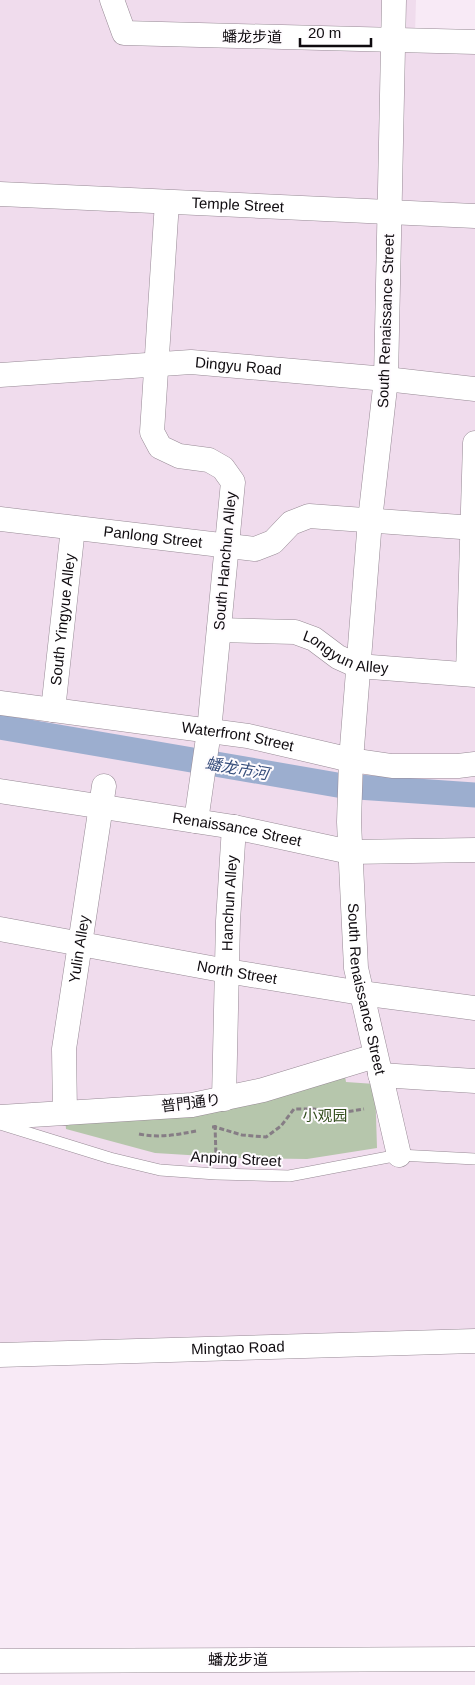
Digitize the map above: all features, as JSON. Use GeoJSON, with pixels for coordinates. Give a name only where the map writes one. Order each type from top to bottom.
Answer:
{"type":"FeatureCollection","features":[{"type":"Feature","properties":{"kind":"street","name":"蟠龙步道"},"geometry":{"type":"LineString","coordinates":[[112,0],[124,34],[475,42]]}},
{"type":"Feature","properties":{"kind":"street","name":"South Renaissance Street"},"geometry":{"type":"LineString","coordinates":[[394,0],[386,378],[370,520],[351,760],[349,822],[356,968],[399,1155]]}},
{"type":"Feature","properties":{"kind":"street","name":"Temple Street"},"geometry":{"type":"LineString","coordinates":[[0,194],[475,216]]}},
{"type":"Feature","properties":{"kind":"street","name":"South Hanchun Alley"},"geometry":{"type":"LineString","coordinates":[[167,202],[152,432],[160,447],[179,456],[209,460],[222,468],[233,482],[209,732],[196,821]]}},
{"type":"Feature","properties":{"kind":"street","name":"Dingyu Road"},"geometry":{"type":"LineString","coordinates":[[0,374],[191,362],[386,378],[475,389]]}},
{"type":"Feature","properties":{"kind":"street"},"geometry":{"type":"LineString","coordinates":[[472,675],[475,443]]}},
{"type":"Feature","properties":{"kind":"street","name":"Panlong Street"},"geometry":{"type":"LineString","coordinates":[[0,520],[255,549],[272,542],[291,523],[309,516],[474,528]]}},
{"type":"Feature","properties":{"kind":"street","name":"South Yingyue Alley"},"geometry":{"type":"LineString","coordinates":[[53,710],[73,528]]}},
{"type":"Feature","properties":{"kind":"street","name":"Longyun Alley"},"geometry":{"type":"LineString","coordinates":[[219,630],[294,632],[314,639],[338,657],[358,666],[472,675]]}},
{"type":"Feature","properties":{"kind":"street","name":"Waterfront Street"},"geometry":{"type":"LineString","coordinates":[[0,703],[248,736],[351,760],[392,766],[458,766],[475,764]]}},
{"type":"Feature","properties":{"kind":"street","name":"Renaissance Street"},"geometry":{"type":"LineString","coordinates":[[0,791],[103,796],[196,821],[234,827],[350,852],[475,850]]}},
{"type":"Feature","properties":{"kind":"street","name":"Yulin Alley"},"geometry":{"type":"LineString","coordinates":[[65,1113],[64,1049],[103,796]]}},
{"type":"Feature","properties":{"kind":"street","name":"Hanchun Alley"},"geometry":{"type":"LineString","coordinates":[[219,1100],[234,827]]}},
{"type":"Feature","properties":{"kind":"street","name":"North Street"},"geometry":{"type":"LineString","coordinates":[[0,929],[227,971],[361,993],[475,1008]]}},
{"type":"Feature","properties":{"kind":"street"},"geometry":{"type":"LineString","coordinates":[[378,1066],[475,1081]]}},
{"type":"Feature","properties":{"kind":"street","name":"普門通り"},"geometry":{"type":"LineString","coordinates":[[0,1117],[192,1105],[378,1066]]}},
{"type":"Feature","properties":{"kind":"street","name":"Mingtao Road"},"geometry":{"type":"LineString","coordinates":[[0,1355],[475,1341]]}},
{"type":"Feature","properties":{"kind":"street","name":"蟠龙步道"},"geometry":{"type":"LineString","coordinates":[[0,1661],[475,1658]]}},
{"type":"Feature","properties":{"kind":"lane","name":"Anping Street"},"geometry":{"type":"LineString","coordinates":[[0,1124],[110,1158],[160,1170],[289,1176],[399,1155],[475,1159]]}},
{"type":"Feature","properties":{"kind":"path"},"geometry":{"type":"LineString","coordinates":[[216,1174],[215,1127],[219,1100]]}},
{"type":"Feature","properties":{"kind":"path"},"geometry":{"type":"LineString","coordinates":[[208,1128],[215,1127],[242,1135],[266,1137],[280,1126],[294,1109],[345,1112],[387,1105]]}},
{"type":"Feature","properties":{"kind":"path"},"geometry":{"type":"LineString","coordinates":[[138,1134],[154,1137],[200,1130]]}},
{"type":"Feature","properties":{"kind":"shaded area"},"geometry":{"type":"Polygon","coordinates":[[[0,0],[416,0],[415,34],[475,36],[475,1332],[0,1346],[0,0]]]}},
{"type":"Feature","properties":{"kind":"green space","name":"小观园"},"geometry":{"type":"Polygon","coordinates":[[[344,1070],[346,1082],[375,1084],[377,1148],[307,1159],[237,1158],[155,1153],[66,1129],[65,1117],[344,1070]]]}},
{"type":"Feature","properties":{"kind":"waterway","name":"蟠龙市河"},"geometry":{"type":"LineString","coordinates":[[0,727],[343,786],[475,795]]}}]}
